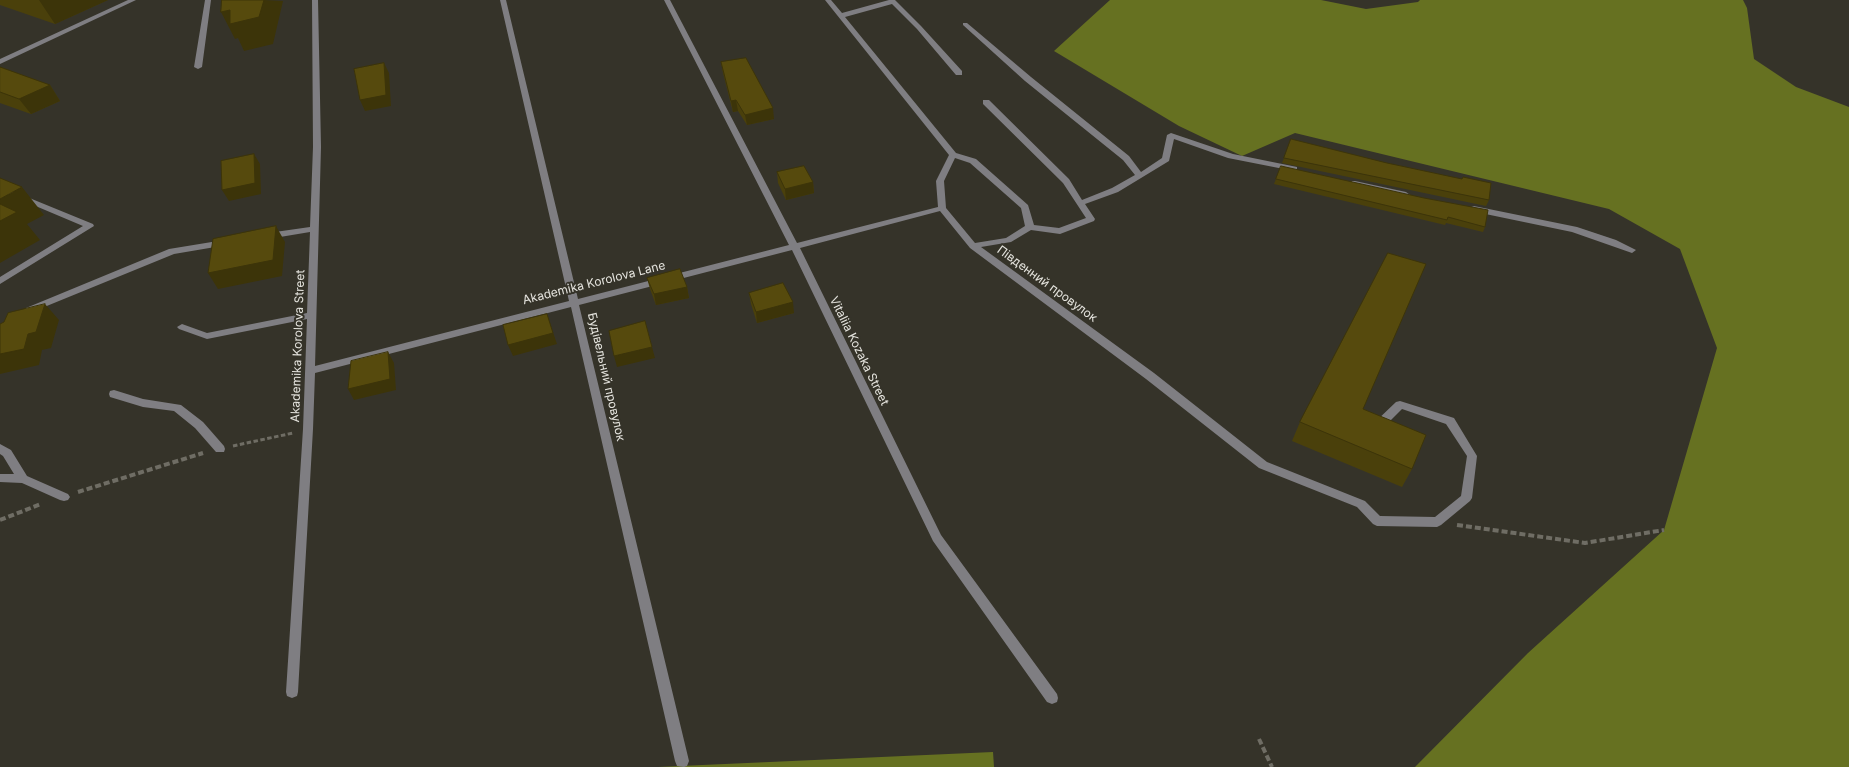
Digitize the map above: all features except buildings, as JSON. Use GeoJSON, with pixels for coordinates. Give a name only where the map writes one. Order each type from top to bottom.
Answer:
{"type":"FeatureCollection","features":[{"type":"Feature","properties":{"kind":"street"},"geometry":{"type":"LineString","coordinates":[[0,62],[133,0]]}},
{"type":"Feature","properties":{"kind":"street"},"geometry":{"type":"LineString","coordinates":[[198,67],[208,0]]}},
{"type":"Feature","properties":{"kind":"street","name":"Akademika Korolova Street"},"geometry":{"type":"LineString","coordinates":[[292,692],[308,430],[312,315],[316,148],[315,0]]}},
{"type":"Feature","properties":{"kind":"street","name":"Будівельний провулок"},"geometry":{"type":"LineString","coordinates":[[502,0],[682,761]]}},
{"type":"Feature","properties":{"kind":"street","name":"Vitaliia Kozaka Street"},"geometry":{"type":"LineString","coordinates":[[667,0],[794,245],[937,538],[1052,698]]}},
{"type":"Feature","properties":{"kind":"street"},"geometry":{"type":"LineString","coordinates":[[828,0],[953,155],[973,161],[1025,207],[1030,227]]}},
{"type":"Feature","properties":{"kind":"street"},"geometry":{"type":"LineString","coordinates":[[840,16],[893,1],[907,13],[933,46],[959,73]]}},
{"type":"Feature","properties":{"kind":"street"},"geometry":{"type":"LineString","coordinates":[[965,24],[1028,79],[1126,158],[1140,176]]}},
{"type":"Feature","properties":{"kind":"street"},"geometry":{"type":"LineString","coordinates":[[972,246],[1008,240],[1030,227],[1060,231],[1091,219],[1066,181],[986,102]]}},
{"type":"Feature","properties":{"kind":"street"},"geometry":{"type":"LineString","coordinates":[[1081,203],[1115,190],[1166,159],[1171,135],[1231,156],[1299,170]]}},
{"type":"Feature","properties":{"kind":"street"},"geometry":{"type":"LineString","coordinates":[[942,208],[940,181],[953,155]]}},
{"type":"Feature","properties":{"kind":"street"},"geometry":{"type":"LineString","coordinates":[[1347,181],[1413,196]]}},
{"type":"Feature","properties":{"kind":"street"},"geometry":{"type":"LineString","coordinates":[[0,188],[90,226],[0,280]]}},
{"type":"Feature","properties":{"kind":"street"},"geometry":{"type":"LineString","coordinates":[[1460,206],[1559,224],[1604,237],[1632,250]]}},
{"type":"Feature","properties":{"kind":"street","name":"Akademika Korolova Lane"},"geometry":{"type":"LineString","coordinates":[[310,371],[574,301],[942,208]]}},
{"type":"Feature","properties":{"kind":"street","name":"Південний провулок"},"geometry":{"type":"LineString","coordinates":[[942,208],[972,246],[1150,376],[1263,465],[1360,504],[1377,521],[1437,522]]}},
{"type":"Feature","properties":{"kind":"street"},"geometry":{"type":"LineString","coordinates":[[260,237],[314,229]]}},
{"type":"Feature","properties":{"kind":"street"},"geometry":{"type":"LineString","coordinates":[[22,313],[172,251],[230,242]]}},
{"type":"Feature","properties":{"kind":"street"},"geometry":{"type":"LineString","coordinates":[[182,327],[207,336],[312,315]]}},
{"type":"Feature","properties":{"kind":"street"},"geometry":{"type":"LineString","coordinates":[[114,394],[143,402],[177,408],[199,425],[220,449]]}},
{"type":"Feature","properties":{"kind":"street"},"geometry":{"type":"LineString","coordinates":[[1374,430],[1400,405],[1450,421],[1472,456],[1466,498],[1437,522]]}},
{"type":"Feature","properties":{"kind":"street"},"geometry":{"type":"LineString","coordinates":[[0,448],[8,453],[23,479]]}},
{"type":"Feature","properties":{"kind":"street"},"geometry":{"type":"LineString","coordinates":[[0,478],[23,479],[64,497]]}},
{"type":"Feature","properties":{"kind":"path"},"geometry":{"type":"LineString","coordinates":[[0,520],[188,456],[308,430]]}},
{"type":"Feature","properties":{"kind":"path"},"geometry":{"type":"LineString","coordinates":[[1437,522],[1585,543],[1664,530]]}},
{"type":"Feature","properties":{"kind":"path"},"geometry":{"type":"LineString","coordinates":[[1259,739],[1272,767]]}},
{"type":"Feature","properties":{"kind":"green space"},"geometry":{"type":"Polygon","coordinates":[[[1110,0],[1321,0],[1366,9],[1418,2],[1420,0],[1743,0],[1747,8],[1754,59],[1796,87],[1849,107],[1849,767],[1415,767],[1528,653],[1664,530],[1717,348],[1680,249],[1609,209],[1295,133],[1242,156],[1179,126],[1054,51],[1110,0]]]}},
{"type":"Feature","properties":{"kind":"green space"},"geometry":{"type":"Polygon","coordinates":[[[993,752],[994,767],[658,767],[993,752]]]}}]}
